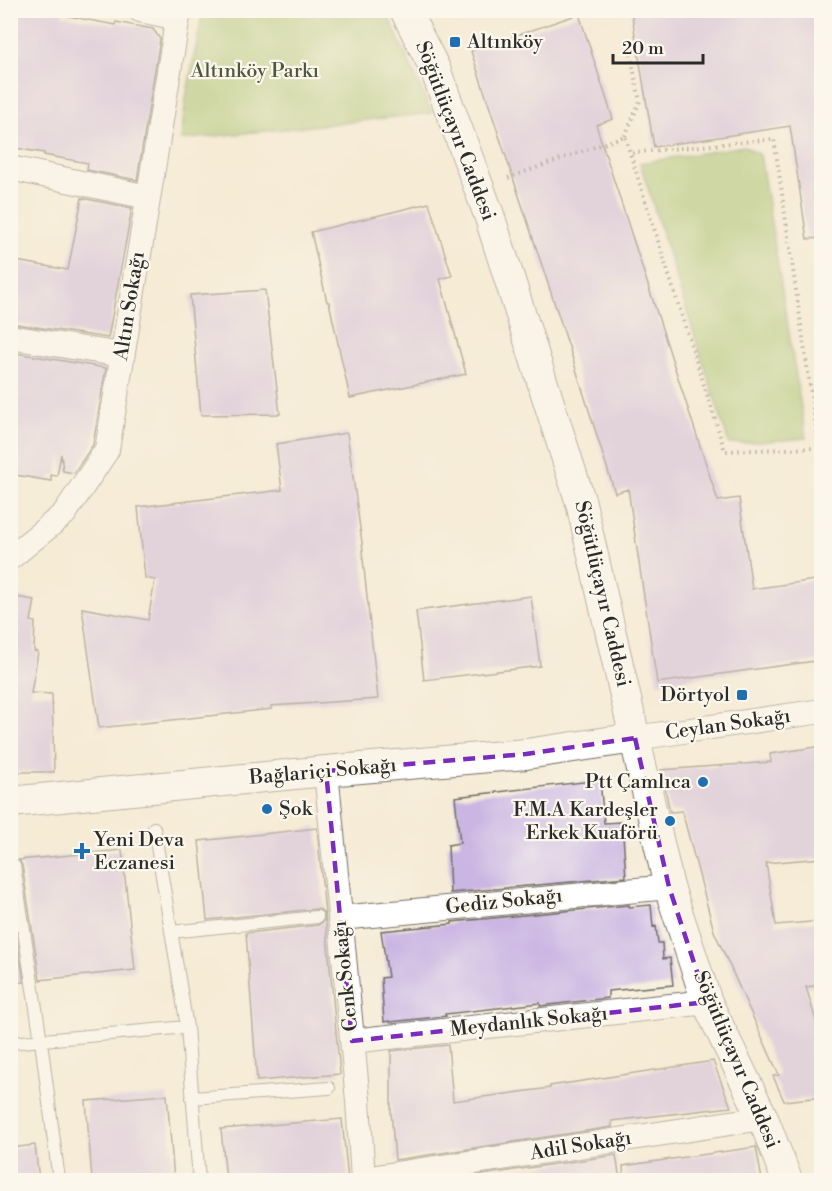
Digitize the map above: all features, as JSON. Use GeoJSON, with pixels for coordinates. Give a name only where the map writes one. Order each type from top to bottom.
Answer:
{"type":"FeatureCollection","features":[{"type":"Feature","properties":{"kind":"street","name":"Altın Sokağı"},"geometry":{"type":"LineString","coordinates":[[10,558],[64,513],[106,450],[178,14],[140,10]]}},
{"type":"Feature","properties":{"kind":"street","name":"Söğütlüçayır Caddesi"},"geometry":{"type":"LineString","coordinates":[[405,10],[435,69],[479,188],[581,502],[669,886],[707,1002],[763,1118],[787,1180]]}},
{"type":"Feature","properties":{"kind":"street"},"geometry":{"type":"LineString","coordinates":[[10,168],[148,197]]}},
{"type":"Feature","properties":{"kind":"street"},"geometry":{"type":"LineString","coordinates":[[10,337],[122,355]]}},
{"type":"Feature","properties":{"kind":"street","name":"Ceylan Sokağı"},"geometry":{"type":"LineString","coordinates":[[635,738],[822,711]]}},
{"type":"Feature","properties":{"kind":"street","name":"Bağlariçi Sokağı"},"geometry":{"type":"LineString","coordinates":[[10,802],[526,754],[635,738]]}},
{"type":"Feature","properties":{"kind":"street","name":"Cenk Sokağı"},"geometry":{"type":"LineString","coordinates":[[326,771],[328,918],[352,1041],[363,1180]]}},
{"type":"Feature","properties":{"kind":"street","name":"Gediz Sokağı"},"geometry":{"type":"LineString","coordinates":[[328,918],[669,886]]}},
{"type":"Feature","properties":{"kind":"street","name":"Meydanlık Sokağı"},"geometry":{"type":"LineString","coordinates":[[352,1041],[707,1002]]}},
{"type":"Feature","properties":{"kind":"street","name":"Adil Sokağı"},"geometry":{"type":"LineString","coordinates":[[363,1180],[763,1118]]}},
{"type":"Feature","properties":{"kind":"lane"},"geometry":{"type":"LineString","coordinates":[[154,828],[186,1027],[199,1180]]}},
{"type":"Feature","properties":{"kind":"lane"},"geometry":{"type":"LineString","coordinates":[[14,866],[41,1041],[59,1180]]}},
{"type":"Feature","properties":{"kind":"lane"},"geometry":{"type":"LineString","coordinates":[[171,932],[328,918]]}},
{"type":"Feature","properties":{"kind":"lane"},"geometry":{"type":"LineString","coordinates":[[10,1043],[186,1027]]}},
{"type":"Feature","properties":{"kind":"lane"},"geometry":{"type":"LineString","coordinates":[[192,1098],[329,1088]]}},
{"type":"Feature","properties":{"kind":"path"},"geometry":{"type":"LineString","coordinates":[[630,52],[640,101],[625,136],[630,153],[725,451],[819,448],[774,139],[630,153]]}},
{"type":"Feature","properties":{"kind":"path"},"geometry":{"type":"LineString","coordinates":[[479,188],[625,136]]}},
{"type":"Feature","properties":{"kind":"highlighted area"},"geometry":{"type":"Polygon","coordinates":[[[635,738],[669,887],[707,1002],[352,1041],[326,771],[526,754],[635,738]]]}},
{"type":"Feature","properties":{"kind":"green space","name":"Altınköy Parkı"},"geometry":{"type":"Polygon","coordinates":[[[203,11],[386,11],[432,113],[181,140],[186,98],[203,11]]]}},
{"type":"Feature","properties":{"kind":"green space"},"geometry":{"type":"Polygon","coordinates":[[[744,146],[760,155],[806,438],[729,444],[640,163],[744,146]]]}},
{"type":"Feature","properties":{"kind":"building"},"geometry":{"type":"Polygon","coordinates":[[[10,10],[63,10],[62,15],[115,25],[116,22],[153,29],[160,39],[137,180],[87,170],[88,163],[10,147],[10,10]]]}},
{"type":"Feature","properties":{"kind":"building"},"geometry":{"type":"Polygon","coordinates":[[[631,10],[822,10],[822,238],[807,239],[790,126],[654,147],[631,10]]]}},
{"type":"Feature","properties":{"kind":"building"},"geometry":{"type":"Polygon","coordinates":[[[579,14],[613,119],[596,125],[718,501],[739,498],[752,589],[822,579],[822,660],[657,683],[628,489],[615,493],[471,51],[579,14]]]}},
{"type":"Feature","properties":{"kind":"building"},"geometry":{"type":"Polygon","coordinates":[[[82,198],[132,208],[108,338],[10,323],[10,260],[68,270],[82,198]]]}},
{"type":"Feature","properties":{"kind":"building"},"geometry":{"type":"Polygon","coordinates":[[[429,203],[452,276],[440,279],[466,374],[350,398],[311,232],[429,203]]]}},
{"type":"Feature","properties":{"kind":"building"},"geometry":{"type":"Polygon","coordinates":[[[265,290],[280,414],[201,415],[190,295],[265,290]]]}},
{"type":"Feature","properties":{"kind":"building"},"geometry":{"type":"Polygon","coordinates":[[[10,352],[106,368],[93,445],[74,473],[63,471],[61,454],[57,476],[51,475],[51,481],[10,474],[10,352]]]}},
{"type":"Feature","properties":{"kind":"building"},"geometry":{"type":"Polygon","coordinates":[[[347,433],[363,550],[378,699],[271,706],[272,709],[99,728],[82,608],[148,620],[155,580],[145,578],[138,507],[282,490],[276,444],[347,433]]]}},
{"type":"Feature","properties":{"kind":"building"},"geometry":{"type":"Polygon","coordinates":[[[10,596],[35,600],[31,621],[35,622],[34,651],[38,652],[31,693],[52,694],[54,772],[10,772],[10,596]]]}},
{"type":"Feature","properties":{"kind":"building"},"geometry":{"type":"Polygon","coordinates":[[[531,596],[540,666],[424,680],[416,611],[531,596]]]}},
{"type":"Feature","properties":{"kind":"building"},"geometry":{"type":"Polygon","coordinates":[[[822,746],[822,858],[766,863],[776,925],[822,921],[822,985],[806,987],[822,1041],[822,1097],[784,1101],[773,1076],[779,1075],[714,931],[682,811],[670,812],[661,770],[771,762],[770,754],[822,746]]]}},
{"type":"Feature","properties":{"kind":"building"},"geometry":{"type":"Polygon","coordinates":[[[600,780],[604,823],[622,822],[626,877],[450,893],[448,845],[460,843],[455,797],[600,780]]]}},
{"type":"Feature","properties":{"kind":"building"},"geometry":{"type":"Polygon","coordinates":[[[317,828],[340,1074],[257,1081],[246,933],[318,925],[324,921],[325,916],[321,910],[316,909],[207,920],[199,841],[317,828]]]}},
{"type":"Feature","properties":{"kind":"building"},"geometry":{"type":"Polygon","coordinates":[[[122,850],[135,970],[40,980],[22,865],[19,860],[122,850]]]}},
{"type":"Feature","properties":{"kind":"building"},"geometry":{"type":"Polygon","coordinates":[[[10,897],[24,982],[10,983],[10,897]]]}},
{"type":"Feature","properties":{"kind":"building"},"geometry":{"type":"Polygon","coordinates":[[[629,905],[629,907],[651,905],[653,927],[656,926],[658,943],[662,943],[663,959],[670,958],[673,985],[608,991],[608,998],[540,1006],[540,1003],[384,1022],[381,978],[388,977],[381,931],[629,905]]]}},
{"type":"Feature","properties":{"kind":"building"},"geometry":{"type":"Polygon","coordinates":[[[448,1045],[453,1101],[550,1088],[550,1086],[713,1061],[731,1107],[612,1121],[612,1127],[395,1160],[391,1111],[391,1051],[448,1045]]]}},
{"type":"Feature","properties":{"kind":"building"},"geometry":{"type":"Polygon","coordinates":[[[167,1095],[174,1180],[92,1180],[86,1101],[167,1095]]]}},
{"type":"Feature","properties":{"kind":"building"},"geometry":{"type":"Polygon","coordinates":[[[342,1119],[348,1180],[226,1180],[221,1129],[342,1119]]]}},
{"type":"Feature","properties":{"kind":"building"},"geometry":{"type":"Polygon","coordinates":[[[35,1145],[39,1180],[10,1180],[10,1148],[35,1145]]]}},
{"type":"Feature","properties":{"kind":"building"},"geometry":{"type":"Polygon","coordinates":[[[756,1147],[762,1180],[624,1180],[623,1166],[756,1147]]]}},
{"type":"Feature","properties":{"kind":"building"},"geometry":{"type":"Polygon","coordinates":[[[616,1155],[620,1180],[448,1180],[616,1155]]]}},
{"type":"Feature","properties":{"kind":"place","name":"Altınköy"},"geometry":{"type":"Point","coordinates":[455,42]}},
{"type":"Feature","properties":{"kind":"place","name":"Dörtyol"},"geometry":{"type":"Point","coordinates":[742,695]}},
{"type":"Feature","properties":{"kind":"place","name":"Ptt Çamlıca"},"geometry":{"type":"Point","coordinates":[703,782]}},
{"type":"Feature","properties":{"kind":"place","name":"Şok"},"geometry":{"type":"Point","coordinates":[267,809]}},
{"type":"Feature","properties":{"kind":"place","name":"F.M.A Kardeşler Erkek Kuaförü"},"geometry":{"type":"Point","coordinates":[670,821]}},
{"type":"Feature","properties":{"kind":"place","name":"Yeni Deva Eczanesi"},"geometry":{"type":"Point","coordinates":[82,851]}}]}
